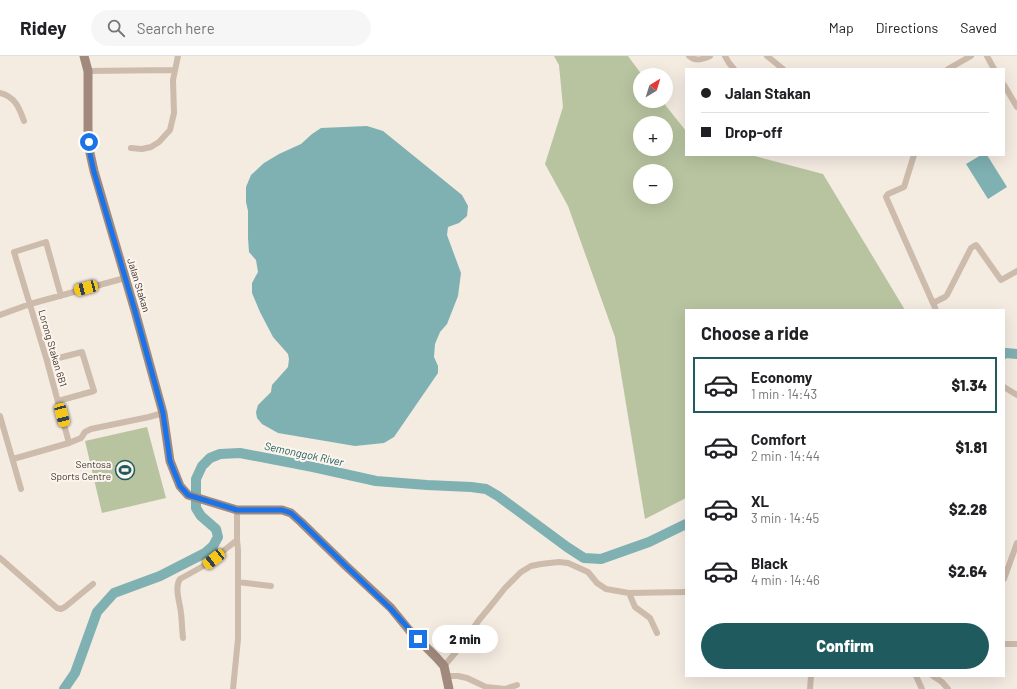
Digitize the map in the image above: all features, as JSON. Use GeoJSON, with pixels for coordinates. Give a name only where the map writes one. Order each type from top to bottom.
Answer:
{"type":"FeatureCollection","features":[{"type":"Feature","properties":{"kind":"main road","name":"Jalan Stakan"},"geometry":{"type":"LineString","coordinates":[[84,56],[88,71],[88,130],[90,154],[94,172],[163,413],[170,461],[180,486],[188,495],[237,510],[282,510],[291,513],[390,608],[444,666]]}},
{"type":"Feature","properties":{"kind":"main road"},"geometry":{"type":"LineString","coordinates":[[444,666],[449,689]]}},
{"type":"Feature","properties":{"kind":"street"},"geometry":{"type":"LineString","coordinates":[[131,148],[142,149],[151,147],[159,142],[170,130],[174,112],[174,70],[178,56]]}},
{"type":"Feature","properties":{"kind":"street"},"geometry":{"type":"LineString","coordinates":[[689,56],[693,59],[700,59],[710,56]]}},
{"type":"Feature","properties":{"kind":"street"},"geometry":{"type":"LineString","coordinates":[[725,56],[733,68]]}},
{"type":"Feature","properties":{"kind":"street"},"geometry":{"type":"LineString","coordinates":[[767,56],[782,68]]}},
{"type":"Feature","properties":{"kind":"street"},"geometry":{"type":"LineString","coordinates":[[950,68],[971,56]]}},
{"type":"Feature","properties":{"kind":"street"},"geometry":{"type":"LineString","coordinates":[[987,56],[993,68]]}},
{"type":"Feature","properties":{"kind":"street"},"geometry":{"type":"LineString","coordinates":[[88,71],[174,70]]}},
{"type":"Feature","properties":{"kind":"street"},"geometry":{"type":"LineString","coordinates":[[1005,87],[1017,107]]}},
{"type":"Feature","properties":{"kind":"street"},"geometry":{"type":"LineString","coordinates":[[0,93],[7,95],[14,100],[24,121]]}},
{"type":"Feature","properties":{"kind":"street"},"geometry":{"type":"LineString","coordinates":[[914,156],[904,187],[888,194],[886,197],[936,309]]}},
{"type":"Feature","properties":{"kind":"street","name":"Lorong Stakan 6B1"},"geometry":{"type":"LineString","coordinates":[[61,296],[46,242],[14,252],[47,361],[69,443]]}},
{"type":"Feature","properties":{"kind":"street"},"geometry":{"type":"LineString","coordinates":[[933,303],[947,295],[971,248],[976,245],[1001,280],[1017,271]]}},
{"type":"Feature","properties":{"kind":"street"},"geometry":{"type":"LineString","coordinates":[[0,315],[30,304],[125,278]]}},
{"type":"Feature","properties":{"kind":"street"},"geometry":{"type":"LineString","coordinates":[[47,361],[82,352],[94,391],[58,401]]}},
{"type":"Feature","properties":{"kind":"street"},"geometry":{"type":"LineString","coordinates":[[1005,388],[1017,395]]}},
{"type":"Feature","properties":{"kind":"street"},"geometry":{"type":"LineString","coordinates":[[13,460],[69,443],[80,438],[85,432],[91,429],[163,413]]}},
{"type":"Feature","properties":{"kind":"street"},"geometry":{"type":"LineString","coordinates":[[0,416],[21,489]]}},
{"type":"Feature","properties":{"kind":"street"},"geometry":{"type":"LineString","coordinates":[[233,689],[238,639],[237,510]]}},
{"type":"Feature","properties":{"kind":"street"},"geometry":{"type":"LineString","coordinates":[[183,638],[178,582],[180,579],[207,564],[237,540]]}},
{"type":"Feature","properties":{"kind":"street"},"geometry":{"type":"LineString","coordinates":[[1005,576],[1017,543]]}},
{"type":"Feature","properties":{"kind":"street"},"geometry":{"type":"LineString","coordinates":[[0,558],[57,608],[61,609],[66,607],[93,584]]}},
{"type":"Feature","properties":{"kind":"street"},"geometry":{"type":"LineString","coordinates":[[444,666],[505,588],[522,572],[531,566],[559,562],[568,563],[588,572],[597,583],[606,589],[629,593],[685,592]]}},
{"type":"Feature","properties":{"kind":"street"},"geometry":{"type":"LineString","coordinates":[[238,582],[270,586]]}},
{"type":"Feature","properties":{"kind":"street"},"geometry":{"type":"LineString","coordinates":[[629,593],[635,607],[650,618],[657,633]]}},
{"type":"Feature","properties":{"kind":"street"},"geometry":{"type":"LineString","coordinates":[[1005,644],[1017,644]]}},
{"type":"Feature","properties":{"kind":"street"},"geometry":{"type":"LineString","coordinates":[[446,676],[467,678],[486,687],[492,688],[505,689],[517,685]]}},
{"type":"Feature","properties":{"kind":"street"},"geometry":{"type":"LineString","coordinates":[[810,689],[811,677]]}},
{"type":"Feature","properties":{"kind":"street"},"geometry":{"type":"LineString","coordinates":[[916,677],[922,689]]}},
{"type":"Feature","properties":{"kind":"street"},"geometry":{"type":"LineString","coordinates":[[934,677],[942,682],[948,689]]}},
{"type":"Feature","properties":{"kind":"green space"},"geometry":{"type":"Polygon","coordinates":[[[554,56],[628,56],[637,68],[633,68],[633,108],[668,108],[685,130],[685,156],[755,156],[823,174],[904,309],[685,309],[685,499],[645,519],[615,337],[568,206],[545,164],[563,107],[559,65],[554,56]]]}},
{"type":"Feature","properties":{"kind":"green space","name":"Sentosa Sports Centre"},"geometry":{"type":"Polygon","coordinates":[[[147,427],[166,498],[102,513],[85,441],[147,427]]]}},
{"type":"Feature","properties":{"kind":"water"},"geometry":{"type":"Polygon","coordinates":[[[367,126],[383,131],[462,195],[468,206],[467,216],[459,223],[448,227],[447,235],[461,273],[458,296],[447,324],[440,332],[435,344],[434,357],[438,366],[438,373],[394,437],[384,443],[355,446],[278,433],[262,424],[257,418],[256,412],[258,405],[271,392],[272,385],[288,367],[289,359],[288,354],[273,337],[252,293],[252,283],[258,272],[256,260],[249,252],[246,187],[251,175],[264,163],[301,144],[321,128],[367,126]]]}},
{"type":"Feature","properties":{"kind":"water"},"geometry":{"type":"Polygon","coordinates":[[[979,156],[988,156],[1007,187],[988,199],[966,164],[979,156]]]}},
{"type":"Feature","properties":{"kind":"waterway","name":"Semonggok River"},"geometry":{"type":"LineString","coordinates":[[1005,354],[1017,354]]}},
{"type":"Feature","properties":{"kind":"waterway","name":"Semonggok River"},"geometry":{"type":"LineString","coordinates":[[64,689],[75,673],[97,612],[114,593],[160,576],[205,553],[213,546],[218,537],[216,529],[201,516],[196,508],[196,479],[202,466],[210,458],[220,454],[240,453],[376,481],[486,489],[584,558],[601,559],[649,542],[685,524]]}},
{"type":"Feature","properties":{"kind":"place","name":"Sentosa Sports Centre"},"geometry":{"type":"Point","coordinates":[125,470]}},
{"type":"Feature","properties":{"kind":"route"},"geometry":{"type":"LineString","coordinates":[[89,142],[94,172],[163,413],[170,461],[180,486],[188,495],[237,510],[270,509],[282,510],[291,513],[390,608],[418,639]]}}]}
